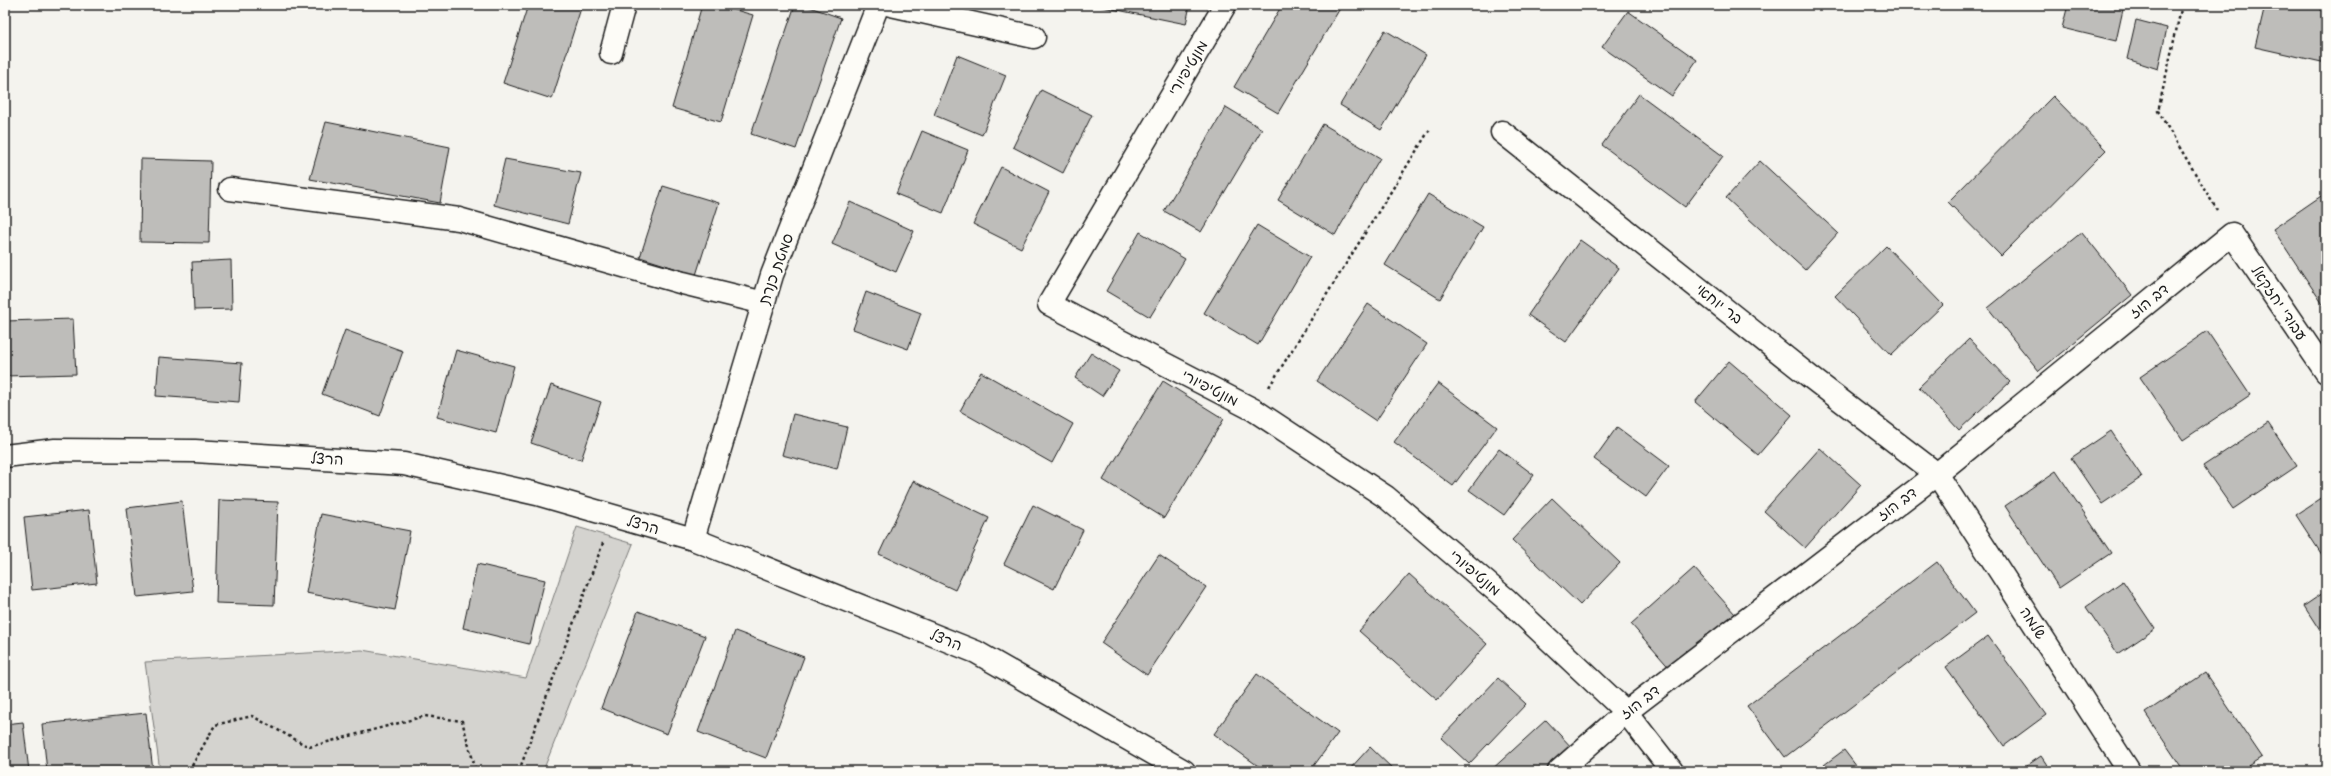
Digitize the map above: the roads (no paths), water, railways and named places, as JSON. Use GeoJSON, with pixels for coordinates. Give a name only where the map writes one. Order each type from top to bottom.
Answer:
{"type":"FeatureCollection","features":[{"type":"Feature","properties":{"kind":"street"},"geometry":{"type":"LineString","coordinates":[[612,53],[624,5]]}},
{"type":"Feature","properties":{"kind":"street","name":"סמטת כנרת"},"geometry":{"type":"LineString","coordinates":[[693,539],[772,275],[878,5]]}},
{"type":"Feature","properties":{"kind":"street"},"geometry":{"type":"LineString","coordinates":[[891,5],[1034,38]]}},
{"type":"Feature","properties":{"kind":"street","name":"מונטיפיורי"},"geometry":{"type":"LineString","coordinates":[[1225,5],[1049,304],[1254,410],[1386,497],[1507,600],[1626,712],[1672,771]]}},
{"type":"Feature","properties":{"kind":"street","name":"בר יוחאי"},"geometry":{"type":"LineString","coordinates":[[1502,132],[1809,376],[1937,474]]}},
{"type":"Feature","properties":{"kind":"street"},"geometry":{"type":"LineString","coordinates":[[230,190],[459,219],[683,283],[764,303]]}},
{"type":"Feature","properties":{"kind":"street","name":"דב הוז"},"geometry":{"type":"LineString","coordinates":[[1559,771],[1626,712],[1937,474],[2232,234]]}},
{"type":"Feature","properties":{"kind":"street","name":"עבודי יחזקאל"},"geometry":{"type":"LineString","coordinates":[[2232,234],[2326,372]]}},
{"type":"Feature","properties":{"kind":"street","name":"הרצל"},"geometry":{"type":"LineString","coordinates":[[5,456],[55,450],[195,451],[404,464],[537,494],[693,539],[976,652],[1184,771]]}},
{"type":"Feature","properties":{"kind":"street","name":"שלמה"},"geometry":{"type":"LineString","coordinates":[[1937,474],[2129,771]]}}]}
